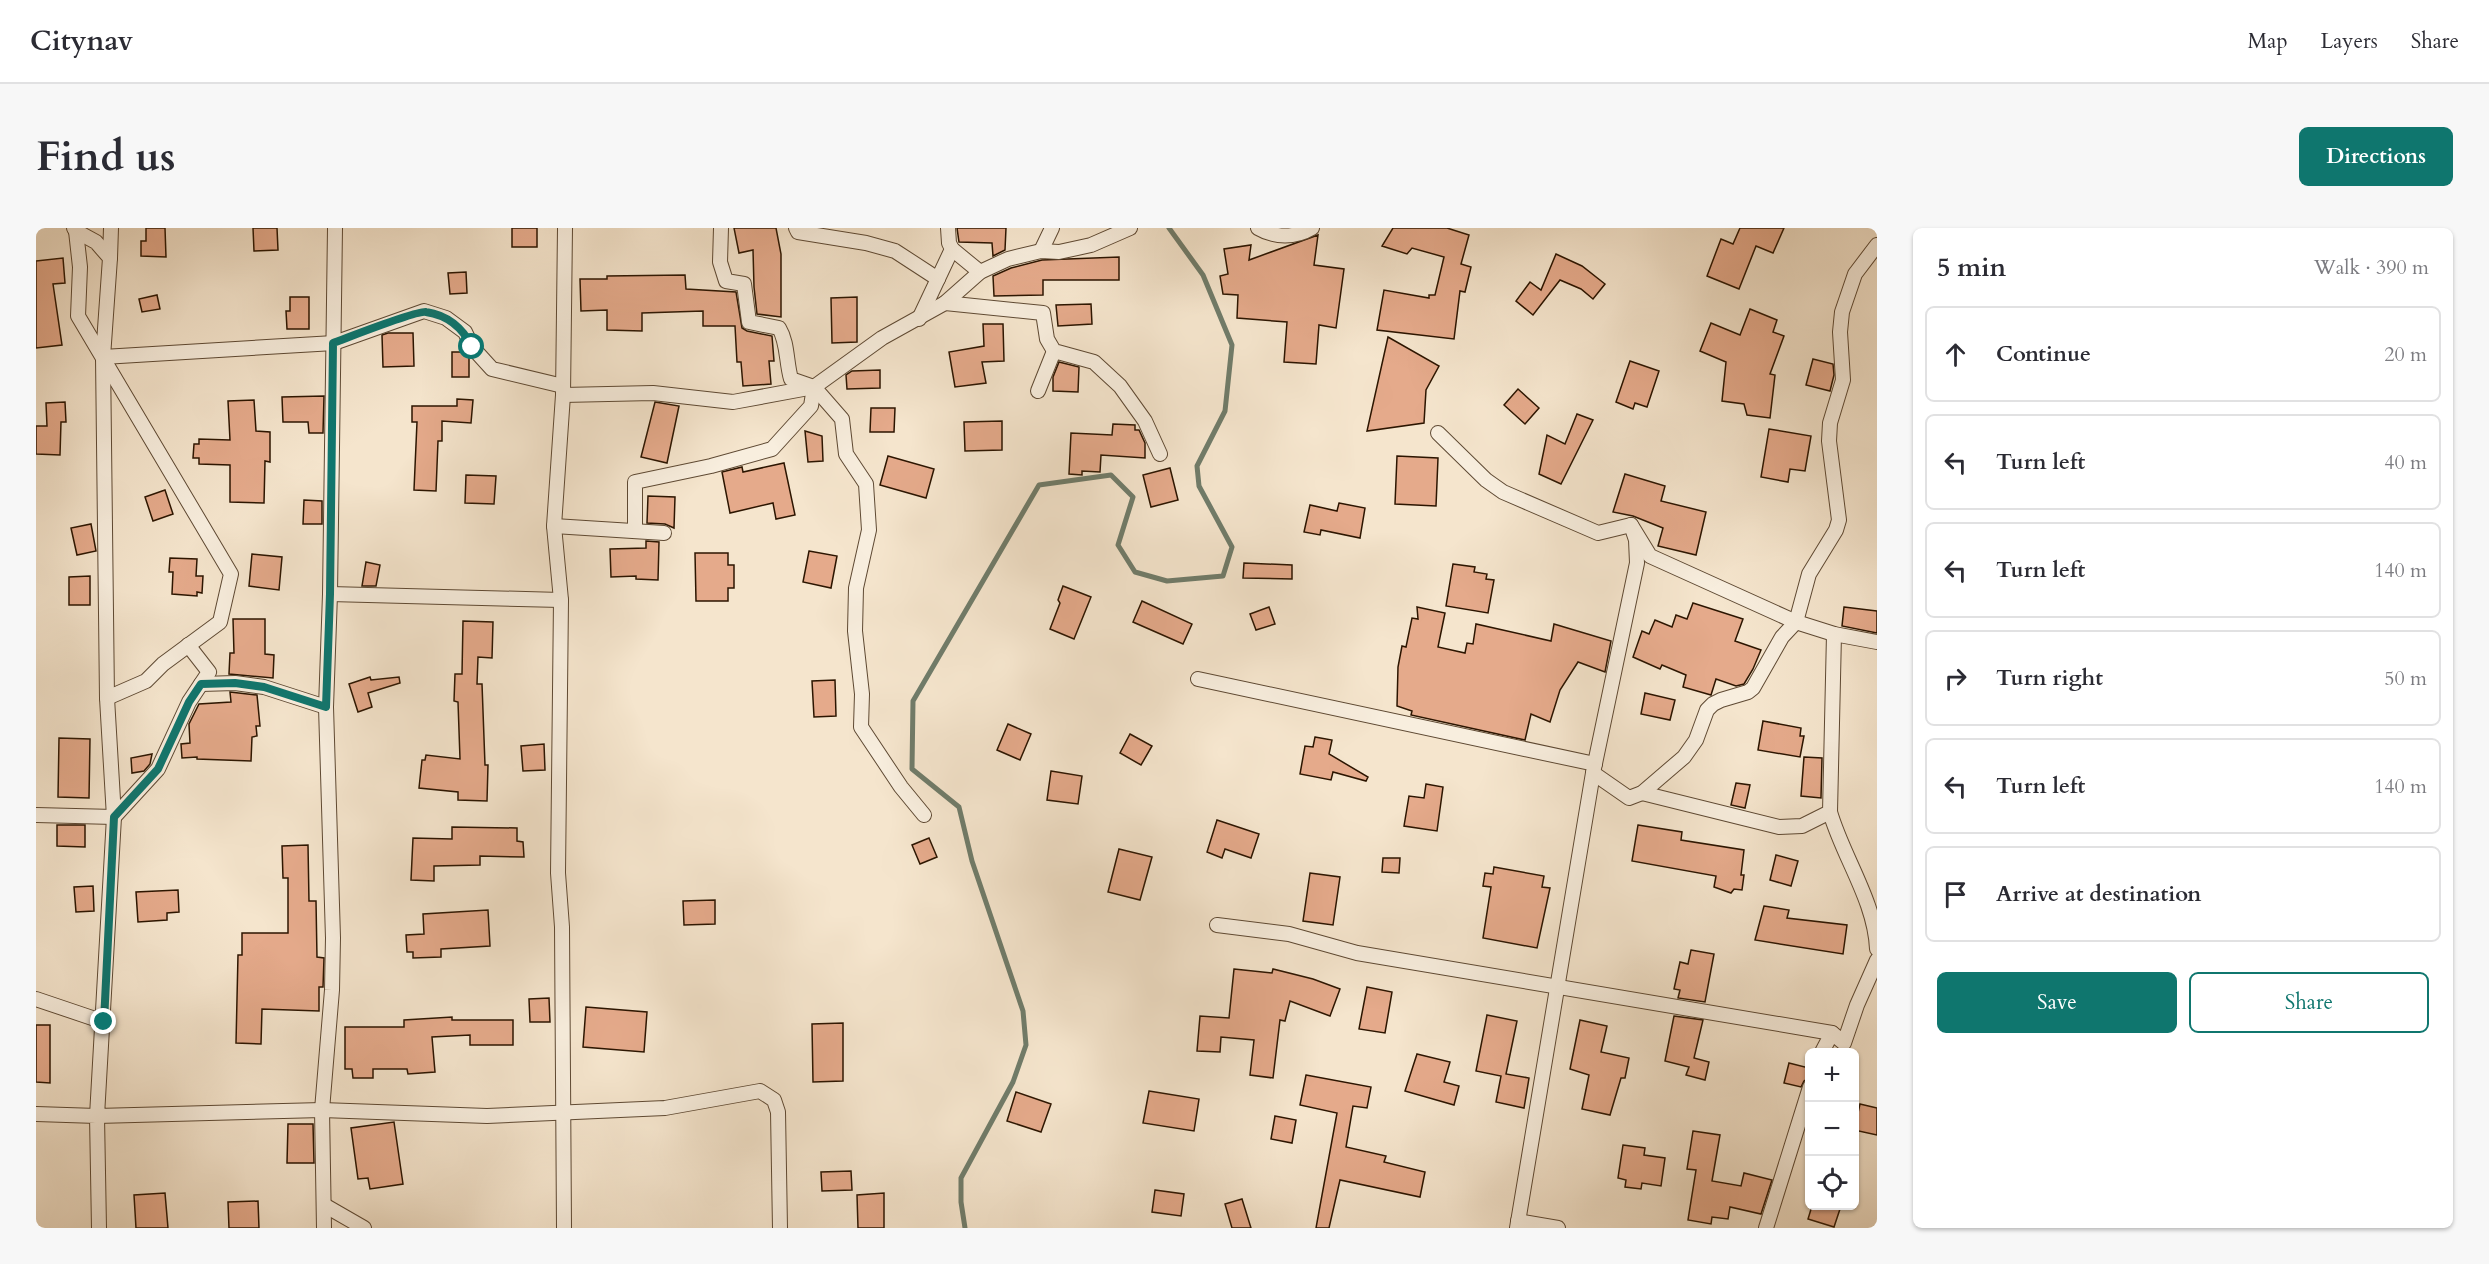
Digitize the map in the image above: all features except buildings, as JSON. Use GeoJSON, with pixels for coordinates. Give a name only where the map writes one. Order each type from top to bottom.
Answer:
{"type":"FeatureCollection","features":[{"type":"Feature","properties":{"kind":"street"},"geometry":{"type":"LineString","coordinates":[[99,1228],[97,1116],[114,817],[107,698],[103,357],[111,228]]}},
{"type":"Feature","properties":{"kind":"street"},"geometry":{"type":"LineString","coordinates":[[324,1228],[322,1110],[332,990],[333,938],[326,707],[330,594],[335,228]]}},
{"type":"Feature","properties":{"kind":"street"},"geometry":{"type":"LineString","coordinates":[[564,1228],[562,927],[558,873],[561,600],[554,526],[563,391],[565,228]]}},
{"type":"Feature","properties":{"kind":"street"},"geometry":{"type":"LineString","coordinates":[[721,228],[720,262],[726,281],[744,284],[748,322],[779,328],[785,338],[786,361],[791,379],[814,387],[842,419],[846,453],[866,484],[869,530],[855,588],[855,631],[862,694],[861,727],[901,787],[924,815]]}},
{"type":"Feature","properties":{"kind":"street"},"geometry":{"type":"LineString","coordinates":[[796,228],[798,232],[866,243],[895,251],[938,279]]}},
{"type":"Feature","properties":{"kind":"street"},"geometry":{"type":"LineString","coordinates":[[948,228],[949,243],[952,249],[980,272]]}},
{"type":"Feature","properties":{"kind":"street"},"geometry":{"type":"LineString","coordinates":[[1041,251],[1052,228]]}},
{"type":"Feature","properties":{"kind":"street"},"geometry":{"type":"LineString","coordinates":[[103,357],[333,343],[424,311],[446,318],[465,332],[472,347],[492,369],[563,391],[653,393],[733,402],[814,387],[882,338],[945,303],[980,272],[1008,259],[1041,251],[1059,252],[1091,245],[1130,228]]}},
{"type":"Feature","properties":{"kind":"street"},"geometry":{"type":"LineString","coordinates":[[1258,228],[1290,235],[1312,228]]}},
{"type":"Feature","properties":{"kind":"street"},"geometry":{"type":"LineString","coordinates":[[75,230],[96,242],[110,258]]}},
{"type":"Feature","properties":{"kind":"street"},"geometry":{"type":"LineString","coordinates":[[75,230],[80,267],[78,316],[231,574],[220,622],[163,664],[146,681],[107,698]]}},
{"type":"Feature","properties":{"kind":"street"},"geometry":{"type":"LineString","coordinates":[[1198,679],[1594,768],[1629,798],[1642,794],[1684,757],[1696,740],[1707,710],[1721,700],[1743,694],[1753,688],[1782,636],[1796,622],[1809,574],[1836,530],[1839,520],[1829,441],[1830,423],[1843,380],[1842,312],[1856,274],[1877,244]]}},
{"type":"Feature","properties":{"kind":"street"},"geometry":{"type":"LineString","coordinates":[[919,319],[952,249]]}},
{"type":"Feature","properties":{"kind":"street"},"geometry":{"type":"LineString","coordinates":[[945,303],[1043,313],[1047,339],[1054,351],[1095,362],[1120,386],[1145,421],[1160,454]]}},
{"type":"Feature","properties":{"kind":"street"},"geometry":{"type":"LineString","coordinates":[[1038,391],[1054,351]]}},
{"type":"Feature","properties":{"kind":"street"},"geometry":{"type":"LineString","coordinates":[[635,531],[635,482],[711,466],[772,449],[811,406],[814,387]]}},
{"type":"Feature","properties":{"kind":"street"},"geometry":{"type":"LineString","coordinates":[[1438,433],[1486,480],[1503,492],[1598,533],[1631,525]]}},
{"type":"Feature","properties":{"kind":"street"},"geometry":{"type":"LineString","coordinates":[[1631,525],[1650,556],[1796,622],[1834,634],[1877,642]]}},
{"type":"Feature","properties":{"kind":"street"},"geometry":{"type":"LineString","coordinates":[[1558,1228],[1517,1225],[1594,768],[1637,562],[1636,540],[1631,525]]}},
{"type":"Feature","properties":{"kind":"street"},"geometry":{"type":"LineString","coordinates":[[554,526],[664,533]]}},
{"type":"Feature","properties":{"kind":"street"},"geometry":{"type":"LineString","coordinates":[[330,594],[561,600]]}},
{"type":"Feature","properties":{"kind":"street"},"geometry":{"type":"LineString","coordinates":[[1834,634],[1830,812],[1836,834],[1864,895],[1877,940],[1877,949]]}},
{"type":"Feature","properties":{"kind":"street"},"geometry":{"type":"LineString","coordinates":[[36,816],[114,817],[158,769],[189,702],[209,672],[188,645]]}},
{"type":"Feature","properties":{"kind":"street"},"geometry":{"type":"LineString","coordinates":[[201,684],[235,683],[264,687],[326,707]]}},
{"type":"Feature","properties":{"kind":"street"},"geometry":{"type":"LineString","coordinates":[[1642,794],[1779,827],[1802,826],[1830,812]]}},
{"type":"Feature","properties":{"kind":"street"},"geometry":{"type":"LineString","coordinates":[[1217,925],[1288,934],[1357,953],[1558,988],[1832,1032],[1844,1043],[1857,1005],[1877,960]]}},
{"type":"Feature","properties":{"kind":"street"},"geometry":{"type":"LineString","coordinates":[[36,999],[104,1022]]}},
{"type":"Feature","properties":{"kind":"street"},"geometry":{"type":"LineString","coordinates":[[1824,1048],[1832,1032]]}},
{"type":"Feature","properties":{"kind":"street"},"geometry":{"type":"LineString","coordinates":[[36,1114],[97,1116],[322,1110],[487,1116],[665,1108],[760,1091],[774,1100],[778,1112],[780,1228]]}},
{"type":"Feature","properties":{"kind":"street"},"geometry":{"type":"LineString","coordinates":[[1766,1228],[1805,1100]]}},
{"type":"Feature","properties":{"kind":"street"},"geometry":{"type":"LineString","coordinates":[[324,1205],[364,1228]]}},
{"type":"Feature","properties":{"kind":"waterway"},"geometry":{"type":"LineString","coordinates":[[965,1228],[961,1202],[961,1178],[1013,1082],[1026,1045],[1023,1011],[972,861],[959,807],[912,769],[913,701],[1039,485],[1111,475],[1133,497],[1118,545],[1135,572],[1167,581],[1223,576],[1232,547],[1199,486],[1197,466],[1225,411],[1232,345],[1203,275],[1169,228]]}},
{"type":"Feature","properties":{"kind":"route"},"geometry":{"type":"LineString","coordinates":[[104,1022],[114,817],[158,769],[189,702],[201,684],[235,683],[264,687],[326,707],[330,594],[333,343],[424,311],[446,318],[465,332],[472,347]]}}]}
